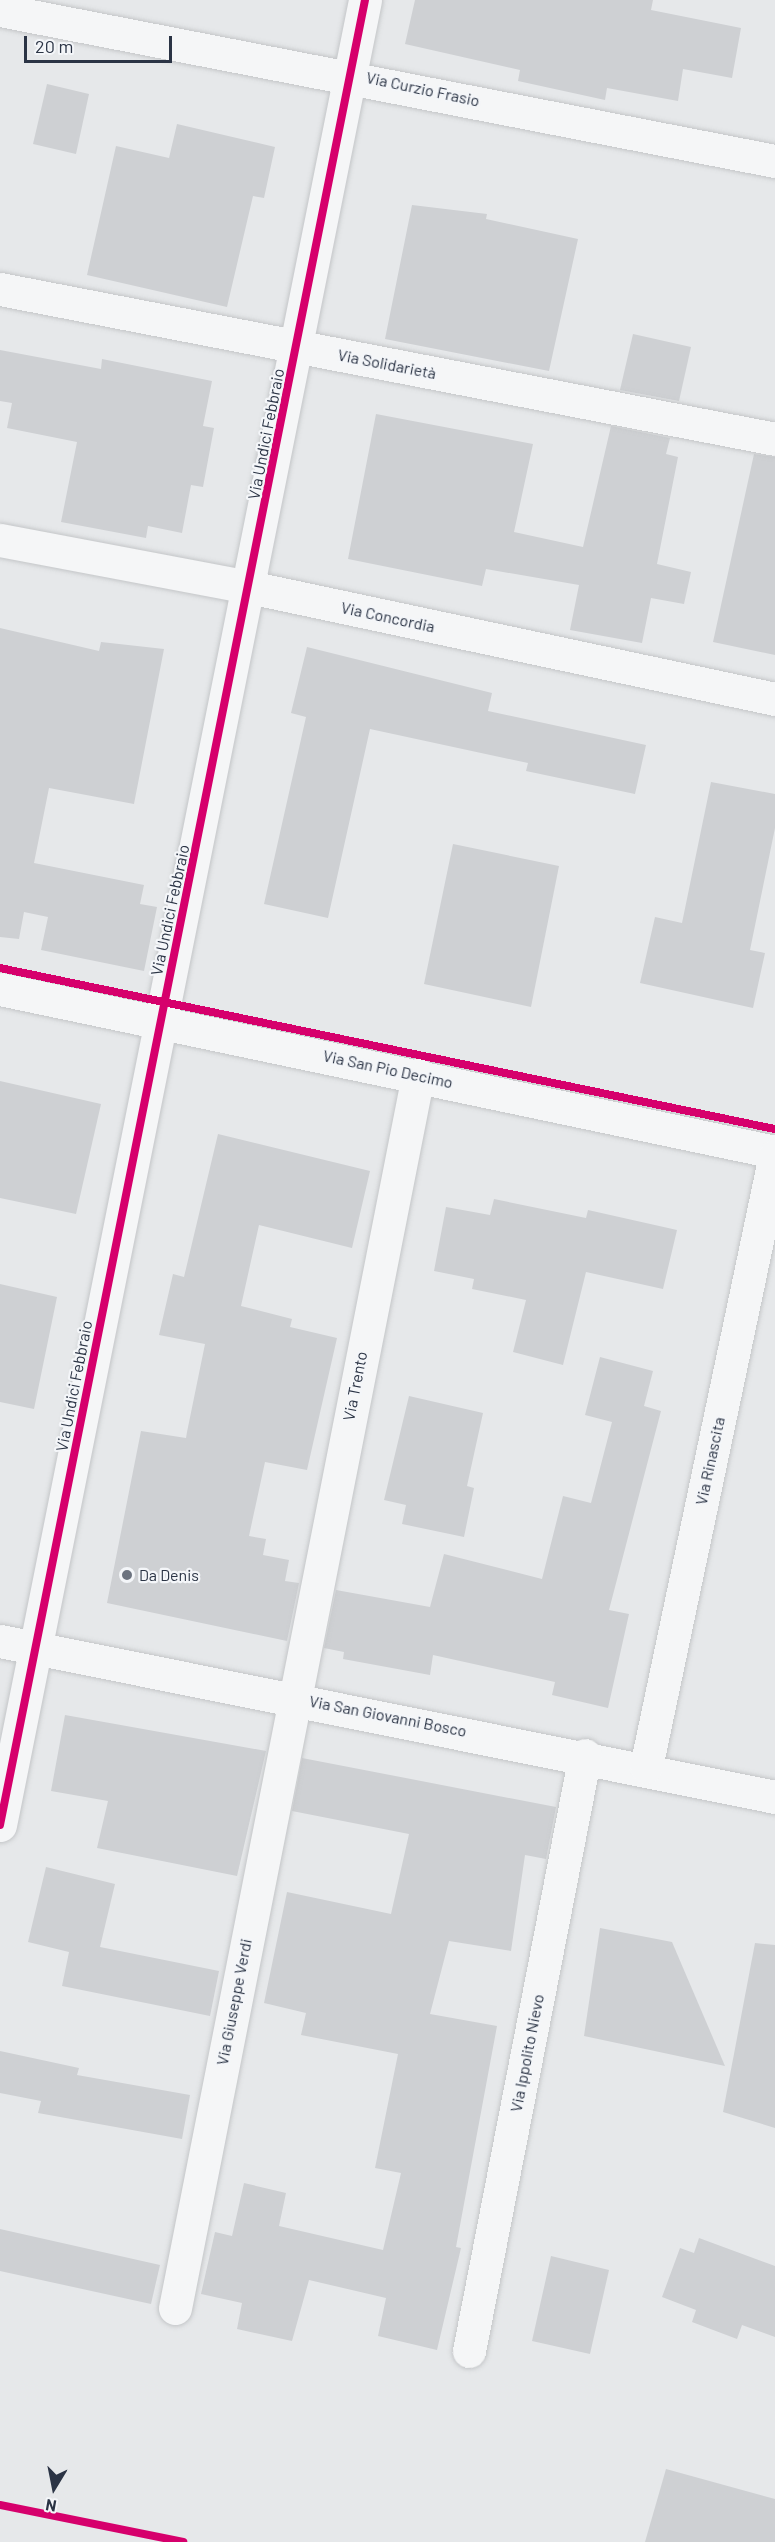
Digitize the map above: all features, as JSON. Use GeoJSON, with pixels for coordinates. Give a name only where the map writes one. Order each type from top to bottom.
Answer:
{"type":"FeatureCollection","features":[{"type":"Feature","properties":{"kind":"street","name":"Via Undici Febbraio"},"geometry":{"type":"LineString","coordinates":[[0,1825],[365,0]]}},
{"type":"Feature","properties":{"kind":"street","name":"Via Curzio Frasio"},"geometry":{"type":"LineString","coordinates":[[0,10],[350,74],[775,160]]}},
{"type":"Feature","properties":{"kind":"street","name":"Via Solidarietà"},"geometry":{"type":"LineString","coordinates":[[0,289],[775,439]]}},
{"type":"Feature","properties":{"kind":"street","name":"Via Concordia"},"geometry":{"type":"LineString","coordinates":[[0,540],[249,587],[775,699]]}},
{"type":"Feature","properties":{"kind":"street","name":"Via San Pio Decimo"},"geometry":{"type":"LineString","coordinates":[[0,989],[418,1075],[775,1153]]}},
{"type":"Feature","properties":{"kind":"street","name":"Via Trento"},"geometry":{"type":"LineString","coordinates":[[292,1697],[418,1075]]}},
{"type":"Feature","properties":{"kind":"street","name":"Via Rinascita"},"geometry":{"type":"LineString","coordinates":[[646,1767],[775,1153]]}},
{"type":"Feature","properties":{"kind":"street","name":"Via San Giovanni Bosco"},"geometry":{"type":"LineString","coordinates":[[0,1641],[646,1767],[775,1797]]}},
{"type":"Feature","properties":{"kind":"street","name":"Via Giuseppe Verdi"},"geometry":{"type":"LineString","coordinates":[[175,2308],[292,1697]]}},
{"type":"Feature","properties":{"kind":"street","name":"Via Ippolito Nievo"},"geometry":{"type":"LineString","coordinates":[[469,2351],[585,1755]]}},
{"type":"Feature","properties":{"kind":"building"},"geometry":{"type":"Polygon","coordinates":[[[415,0],[653,0],[651,10],[741,28],[732,78],[683,69],[678,101],[607,88],[605,100],[518,81],[520,70],[405,44],[415,0]]]}},
{"type":"Feature","properties":{"kind":"building"},"geometry":{"type":"Polygon","coordinates":[[[47,84],[89,94],[76,154],[33,144],[47,84]]]}},
{"type":"Feature","properties":{"kind":"building"},"geometry":{"type":"Polygon","coordinates":[[[177,124],[275,147],[264,198],[253,196],[227,307],[87,275],[116,146],[169,158],[177,124]]]}},
{"type":"Feature","properties":{"kind":"building"},"geometry":{"type":"Polygon","coordinates":[[[412,205],[487,214],[486,219],[578,239],[549,371],[385,339],[412,205]]]}},
{"type":"Feature","properties":{"kind":"building"},"geometry":{"type":"Polygon","coordinates":[[[633,334],[691,347],[679,401],[620,390],[633,334]]]}},
{"type":"Feature","properties":{"kind":"building"},"geometry":{"type":"Polygon","coordinates":[[[0,350],[101,369],[102,359],[212,381],[203,426],[214,428],[203,487],[191,485],[182,533],[148,526],[146,538],[61,522],[77,442],[7,428],[12,403],[0,401],[0,350]]]}},
{"type":"Feature","properties":{"kind":"building"},"geometry":{"type":"Polygon","coordinates":[[[376,414],[533,444],[514,532],[583,547],[611,426],[670,438],[666,454],[678,457],[657,564],[691,572],[684,604],[651,598],[642,643],[570,630],[579,585],[486,569],[482,586],[348,559],[376,414]]]}},
{"type":"Feature","properties":{"kind":"building"},"geometry":{"type":"Polygon","coordinates":[[[754,454],[775,457],[775,655],[713,642],[754,454]]]}},
{"type":"Feature","properties":{"kind":"building"},"geometry":{"type":"Polygon","coordinates":[[[0,628],[99,651],[101,642],[164,649],[134,804],[49,788],[34,863],[144,885],[140,904],[157,907],[144,971],[41,950],[48,917],[24,912],[19,939],[0,937],[0,628]]]}},
{"type":"Feature","properties":{"kind":"building"},"geometry":{"type":"Polygon","coordinates":[[[307,647],[492,693],[488,711],[646,745],[635,794],[526,771],[528,763],[370,729],[328,918],[264,904],[306,717],[291,713],[307,647]]]}},
{"type":"Feature","properties":{"kind":"building"},"geometry":{"type":"Polygon","coordinates":[[[711,782],[775,794],[775,828],[750,950],[765,953],[753,1008],[640,983],[655,917],[682,923],[711,782]]]}},
{"type":"Feature","properties":{"kind":"building"},"geometry":{"type":"Polygon","coordinates":[[[453,844],[559,866],[531,1007],[424,984],[453,844]]]}},
{"type":"Feature","properties":{"kind":"building"},"geometry":{"type":"Polygon","coordinates":[[[0,1081],[101,1104],[76,1214],[0,1198],[0,1081]]]}},
{"type":"Feature","properties":{"kind":"building"},"geometry":{"type":"Polygon","coordinates":[[[218,1134],[370,1171],[352,1248],[259,1225],[241,1306],[292,1319],[290,1327],[337,1338],[307,1470],[265,1462],[249,1536],[266,1539],[263,1555],[289,1560],[285,1581],[299,1583],[287,1641],[107,1603],[141,1431],[186,1438],[205,1344],[159,1335],[173,1274],[184,1277],[218,1134]]]}},
{"type":"Feature","properties":{"kind":"building"},"geometry":{"type":"Polygon","coordinates":[[[494,1199],[586,1218],[588,1210],[677,1230],[663,1289],[586,1272],[563,1365],[513,1352],[526,1300],[472,1289],[474,1279],[434,1271],[446,1207],[490,1215],[494,1199]]]}},
{"type":"Feature","properties":{"kind":"building"},"geometry":{"type":"Polygon","coordinates":[[[0,1284],[57,1297],[34,1409],[0,1402],[0,1284]]]}},
{"type":"Feature","properties":{"kind":"building"},"geometry":{"type":"Polygon","coordinates":[[[600,1357],[653,1371],[644,1406],[661,1411],[609,1610],[629,1614],[608,1708],[552,1695],[555,1682],[433,1655],[430,1675],[343,1659],[344,1652],[324,1648],[336,1590],[430,1607],[444,1554],[542,1579],[563,1496],[591,1503],[612,1422],[585,1415],[600,1357]]]}},
{"type":"Feature","properties":{"kind":"building"},"geometry":{"type":"Polygon","coordinates":[[[409,1396],[483,1413],[467,1486],[474,1488],[464,1537],[402,1524],[406,1505],[384,1500],[409,1396]]]}},
{"type":"Feature","properties":{"kind":"building"},"geometry":{"type":"Polygon","coordinates":[[[65,1715],[266,1751],[237,1876],[97,1848],[108,1801],[51,1791],[65,1715]]]}},
{"type":"Feature","properties":{"kind":"building"},"geometry":{"type":"Polygon","coordinates":[[[302,1758],[556,1807],[546,1859],[525,1855],[511,1951],[449,1941],[430,2014],[497,2026],[456,2247],[461,2248],[437,2350],[378,2336],[386,2298],[309,2280],[292,2341],[237,2329],[242,2303],[201,2294],[215,2232],[232,2236],[244,2183],[286,2193],[279,2226],[383,2250],[401,2173],[375,2168],[398,2054],[301,2035],[306,2013],[264,2003],[287,1892],[391,1914],[409,1834],[292,1811],[302,1758]]]}},
{"type":"Feature","properties":{"kind":"building"},"geometry":{"type":"Polygon","coordinates":[[[46,1867],[115,1884],[100,1947],[219,1971],[210,2016],[62,1986],[69,1952],[28,1942],[46,1867]]]}},
{"type":"Feature","properties":{"kind":"building"},"geometry":{"type":"Polygon","coordinates":[[[600,1928],[672,1942],[725,2066],[584,2036],[600,1928]]]}},
{"type":"Feature","properties":{"kind":"building"},"geometry":{"type":"Polygon","coordinates":[[[755,1943],[775,1945],[775,2128],[723,2112],[755,1943]]]}},
{"type":"Feature","properties":{"kind":"building"},"geometry":{"type":"Polygon","coordinates":[[[0,2051],[79,2068],[77,2075],[190,2095],[182,2139],[38,2113],[41,2101],[0,2093],[0,2051]]]}},
{"type":"Feature","properties":{"kind":"building"},"geometry":{"type":"Polygon","coordinates":[[[0,2229],[160,2265],[151,2304],[0,2271],[0,2229]]]}},
{"type":"Feature","properties":{"kind":"building"},"geometry":{"type":"Polygon","coordinates":[[[699,2238],[775,2266],[775,2337],[742,2325],[737,2339],[692,2322],[696,2310],[662,2297],[680,2248],[694,2253],[699,2238]]]}},
{"type":"Feature","properties":{"kind":"building"},"geometry":{"type":"Polygon","coordinates":[[[551,2256],[609,2270],[590,2354],[532,2341],[551,2256]]]}},
{"type":"Feature","properties":{"kind":"building"},"geometry":{"type":"Polygon","coordinates":[[[666,2469],[775,2499],[775,2542],[645,2542],[666,2469]]]}},
{"type":"Feature","properties":{"kind":"cycle path"},"geometry":{"type":"LineString","coordinates":[[0,1825],[365,0]]}},
{"type":"Feature","properties":{"kind":"cycle path"},"geometry":{"type":"LineString","coordinates":[[0,968],[775,1129]]}},
{"type":"Feature","properties":{"kind":"cycle path"},"geometry":{"type":"LineString","coordinates":[[0,2505],[183,2542]]}},
{"type":"Feature","properties":{"kind":"place","name":"Da Denis"},"geometry":{"type":"Point","coordinates":[127,1575]}}]}
